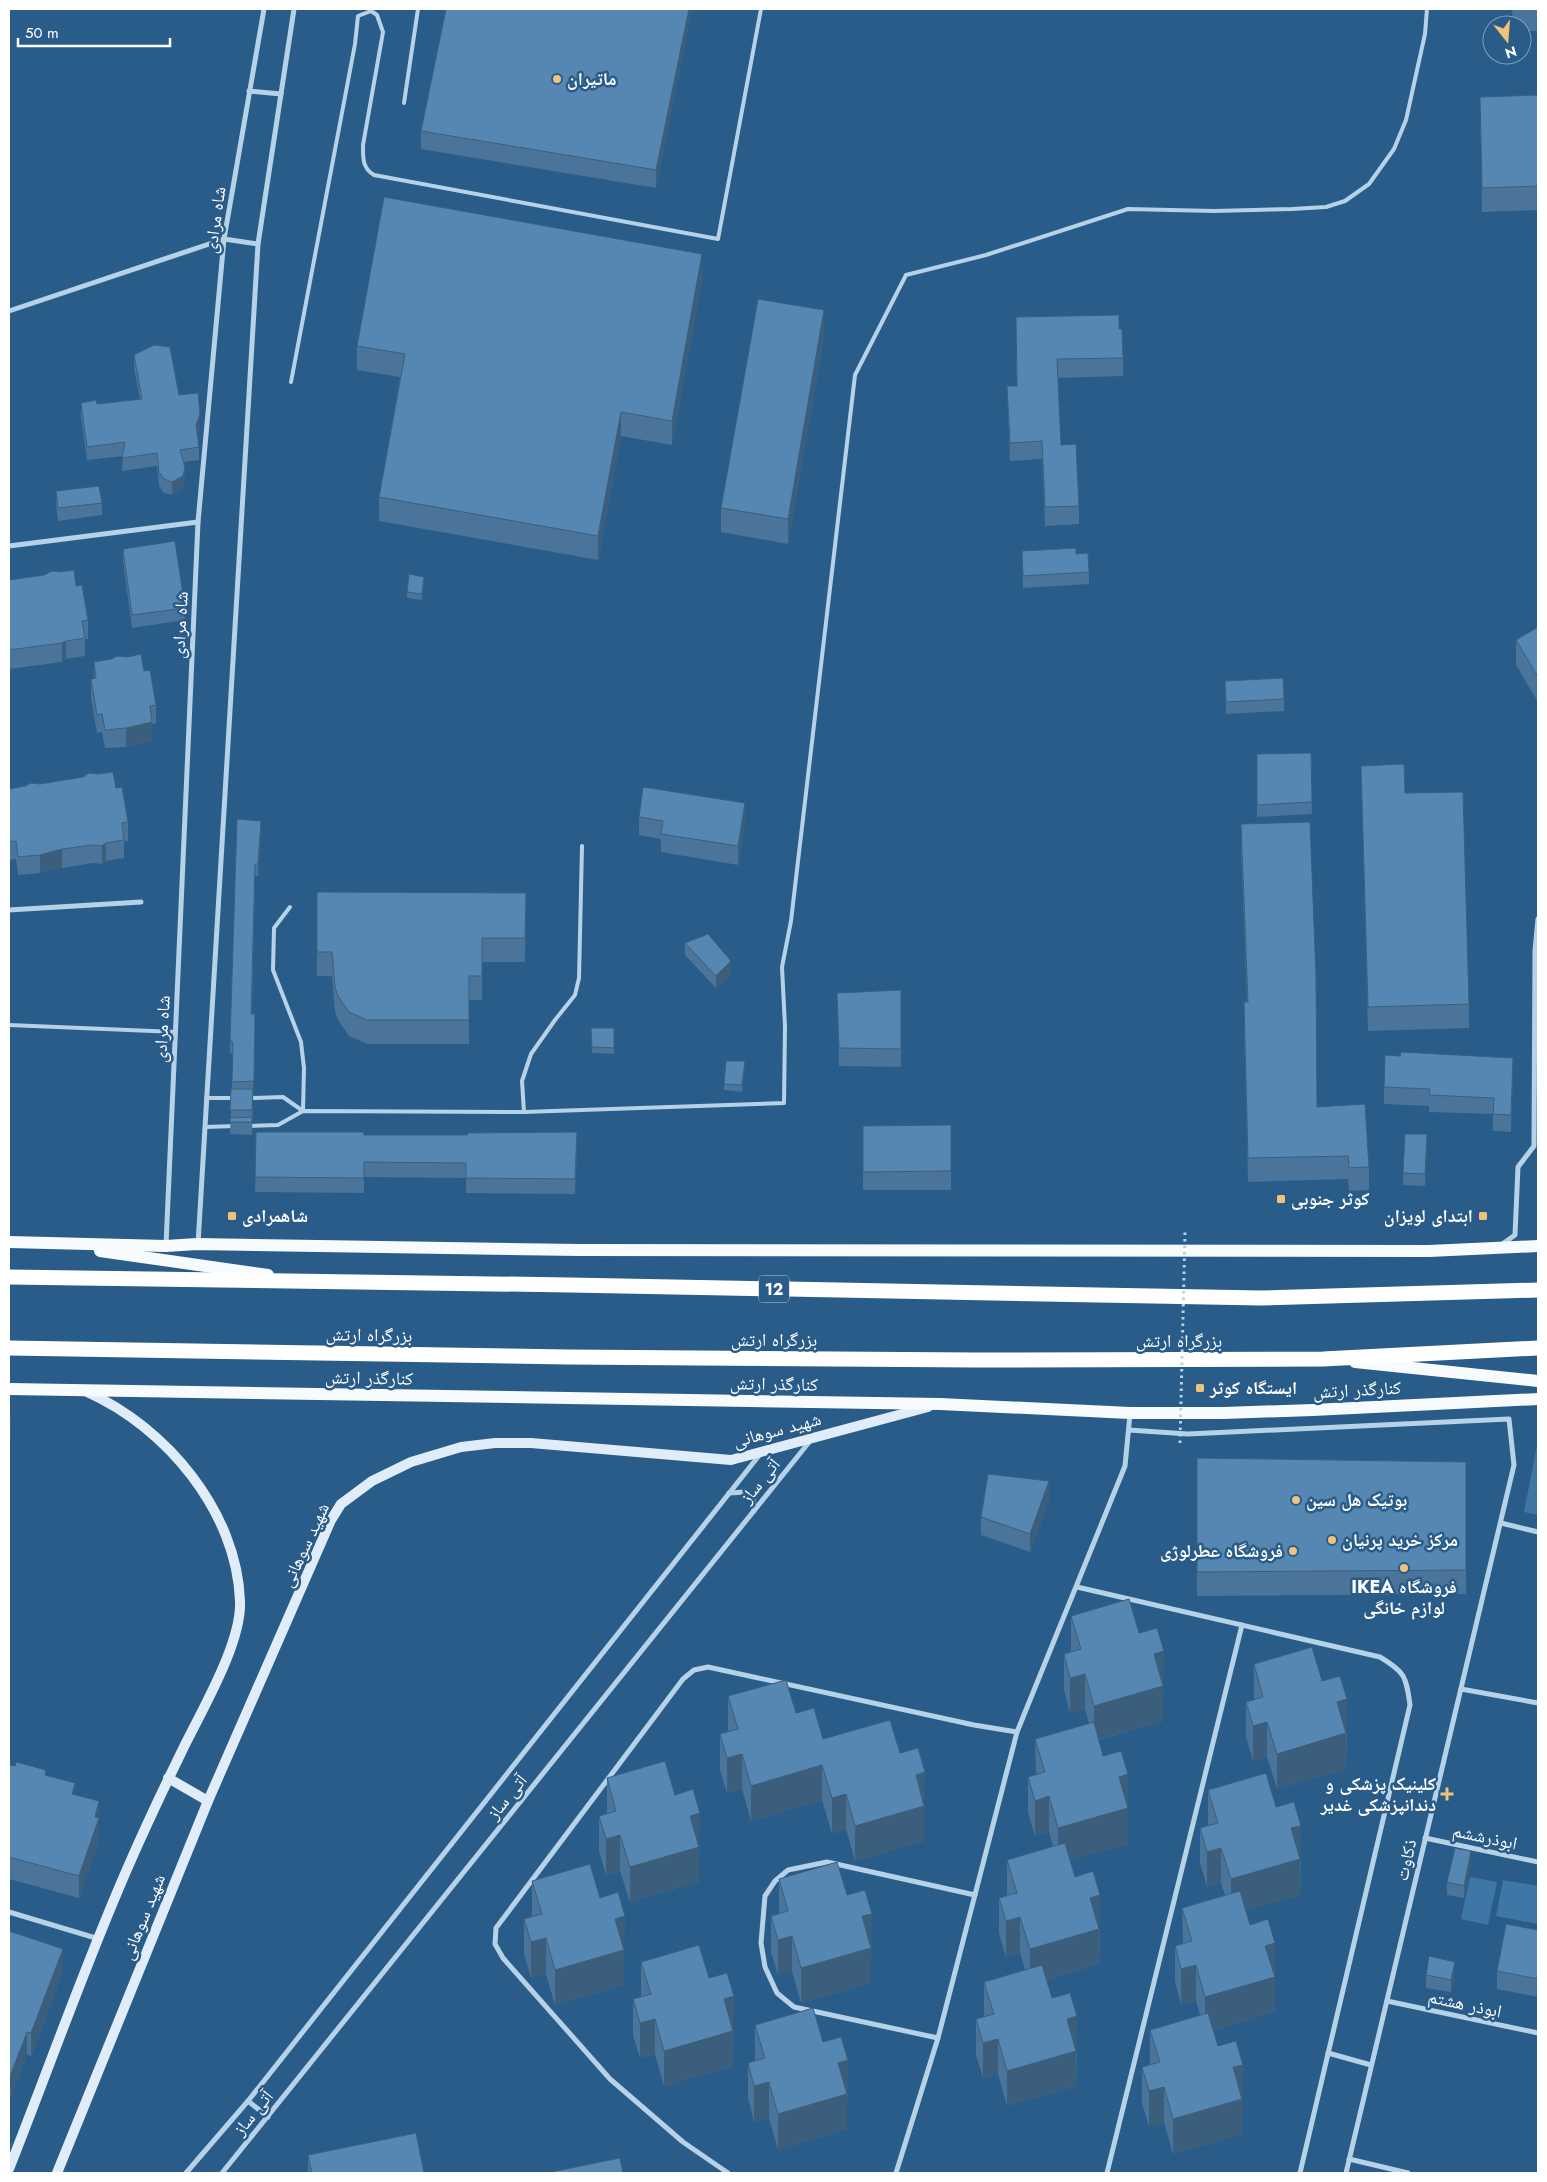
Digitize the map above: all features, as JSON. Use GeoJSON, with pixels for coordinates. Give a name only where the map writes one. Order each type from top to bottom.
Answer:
{"type":"FeatureCollection","features":[{"type":"Feature","properties":{"kind":"highway","name":"12"},"geometry":{"type":"LineString","coordinates":[[9,1277],[1261,1298],[1538,1290]]}},
{"type":"Feature","properties":{"kind":"highway","name":"بزرگراه ارتش"},"geometry":{"type":"LineString","coordinates":[[9,1348],[588,1357],[975,1360],[1323,1359],[1538,1348]]}},
{"type":"Feature","properties":{"kind":"main road"},"geometry":{"type":"LineString","coordinates":[[9,1242],[166,1246],[198,1244],[608,1250],[1428,1251],[1538,1246]]}},
{"type":"Feature","properties":{"kind":"main road"},"geometry":{"type":"LineString","coordinates":[[40,1243],[308,1281]]}},
{"type":"Feature","properties":{"kind":"main road"},"geometry":{"type":"LineString","coordinates":[[1323,1359],[1538,1381]]}},
{"type":"Feature","properties":{"kind":"main road","name":"کنارگذر ارتش"},"geometry":{"type":"LineString","coordinates":[[9,1389],[87,1392],[940,1404],[1130,1412],[1222,1413],[1538,1399]]}},
{"type":"Feature","properties":{"kind":"main road","name":"شهید سوهانی"},"geometry":{"type":"LineString","coordinates":[[9,2169],[99,1939],[168,1778],[229,1652],[239,1625],[240,1600],[236,1572],[231,1551],[219,1519],[210,1502],[169,1450],[130,1416],[110,1402],[87,1392]]}},
{"type":"Feature","properties":{"kind":"main road","name":"شهید سوهانی"},"geometry":{"type":"LineString","coordinates":[[57,2173],[208,1801],[331,1520],[341,1504],[372,1481],[411,1462],[461,1447],[495,1442],[568,1446],[731,1460],[940,1404]]}},
{"type":"Feature","properties":{"kind":"main road"},"geometry":{"type":"LineString","coordinates":[[168,1778],[208,1801]]}},
{"type":"Feature","properties":{"kind":"street","name":"شاه مرادی"},"geometry":{"type":"LineString","coordinates":[[166,1246],[198,522],[224,240],[264,9]]}},
{"type":"Feature","properties":{"kind":"street"},"geometry":{"type":"LineString","coordinates":[[198,1244],[258,244],[294,9]]}},
{"type":"Feature","properties":{"kind":"street"},"geometry":{"type":"LineString","coordinates":[[249,91],[281,94]]}},
{"type":"Feature","properties":{"kind":"street"},"geometry":{"type":"LineString","coordinates":[[9,310],[224,240],[258,244]]}},
{"type":"Feature","properties":{"kind":"street"},"geometry":{"type":"LineString","coordinates":[[9,546],[198,522]]}},
{"type":"Feature","properties":{"kind":"street"},"geometry":{"type":"LineString","coordinates":[[9,910],[141,902]]}},
{"type":"Feature","properties":{"kind":"street"},"geometry":{"type":"LineString","coordinates":[[1496,1248],[1515,1235],[1518,1167],[1534,1146],[1534,951],[1538,919]]}},
{"type":"Feature","properties":{"kind":"street"},"geometry":{"type":"LineString","coordinates":[[896,2173],[938,2038],[1017,1732],[1125,1466],[1130,1412]]}},
{"type":"Feature","properties":{"kind":"street","name":"ذکاوت"},"geometry":{"type":"LineString","coordinates":[[1129,1430],[1188,1434],[1509,1419],[1514,1465],[1346,2173]]}},
{"type":"Feature","properties":{"kind":"street","name":"آتی ساز"},"geometry":{"type":"LineString","coordinates":[[222,2173],[813,1438]]}},
{"type":"Feature","properties":{"kind":"street","name":"آتی ساز"},"geometry":{"type":"LineString","coordinates":[[186,2173],[248,2101],[762,1453]]}},
{"type":"Feature","properties":{"kind":"street"},"geometry":{"type":"LineString","coordinates":[[729,1493],[745,1492],[754,1499],[754,1511]]}},
{"type":"Feature","properties":{"kind":"street"},"geometry":{"type":"LineString","coordinates":[[1501,1523],[1538,1532]]}},
{"type":"Feature","properties":{"kind":"street"},"geometry":{"type":"LineString","coordinates":[[1077,1587],[1380,1657],[1400,1669],[1407,1684],[1410,1704],[1300,2173]]}},
{"type":"Feature","properties":{"kind":"street"},"geometry":{"type":"LineString","coordinates":[[1107,2173],[1242,1625]]}},
{"type":"Feature","properties":{"kind":"street"},"geometry":{"type":"LineString","coordinates":[[728,2173],[683,2142],[610,2079],[504,1958],[495,1944],[496,1928],[682,1679],[694,1670],[708,1667],[965,1723],[1017,1732]]}},
{"type":"Feature","properties":{"kind":"street"},"geometry":{"type":"LineString","coordinates":[[1461,1689],[1538,1703]]}},
{"type":"Feature","properties":{"kind":"street","name":"ابوذرششم"},"geometry":{"type":"LineString","coordinates":[[1426,1838],[1538,1862]]}},
{"type":"Feature","properties":{"kind":"street"},"geometry":{"type":"LineString","coordinates":[[938,2038],[794,2007],[777,1992],[765,1967],[761,1943],[765,1896],[775,1881],[788,1870],[828,1862],[975,1895]]}},
{"type":"Feature","properties":{"kind":"street"},"geometry":{"type":"LineString","coordinates":[[9,1912],[99,1939]]}},
{"type":"Feature","properties":{"kind":"street","name":"ابوذر هشتم"},"geometry":{"type":"LineString","coordinates":[[1386,2001],[1538,2033]]}},
{"type":"Feature","properties":{"kind":"street"},"geometry":{"type":"LineString","coordinates":[[1328,2053],[1371,2065]]}},
{"type":"Feature","properties":{"kind":"street"},"geometry":{"type":"LineString","coordinates":[[248,2101],[268,2117]]}},
{"type":"Feature","properties":{"kind":"street"},"geometry":{"type":"LineString","coordinates":[[1349,2159],[1408,2173]]}},
{"type":"Feature","properties":{"kind":"lane"},"geometry":{"type":"LineString","coordinates":[[404,103],[418,9]]}},
{"type":"Feature","properties":{"kind":"lane"},"geometry":{"type":"LineString","coordinates":[[291,382],[355,44],[358,16],[370,11],[377,15],[383,32],[363,145],[363,160],[368,172],[374,176],[718,239],[761,9]]}},
{"type":"Feature","properties":{"kind":"lane"},"geometry":{"type":"LineString","coordinates":[[205,1127],[278,1125],[303,1111],[524,1112],[784,1102],[785,1026],[782,967],[792,911],[855,375],[906,275],[986,255],[1128,209],[1214,211],[1282,209],[1326,207],[1345,201],[1369,184],[1394,148],[1406,120],[1425,34],[1428,9]]}},
{"type":"Feature","properties":{"kind":"lane"},"geometry":{"type":"LineString","coordinates":[[524,1112],[522,1081],[531,1054],[575,995],[579,978],[582,846]]}},
{"type":"Feature","properties":{"kind":"lane"},"geometry":{"type":"LineString","coordinates":[[290,907],[274,928],[272,970],[301,1042],[304,1068],[303,1111]]}},
{"type":"Feature","properties":{"kind":"lane"},"geometry":{"type":"LineString","coordinates":[[9,1025],[176,1032]]}},
{"type":"Feature","properties":{"kind":"lane"},"geometry":{"type":"LineString","coordinates":[[206,1098],[283,1097],[303,1111]]}},
{"type":"Feature","properties":{"kind":"path"},"geometry":{"type":"LineString","coordinates":[[1180,1443],[1186,1232]]}},
{"type":"Feature","properties":{"kind":"shaded area"},"geometry":{"type":"Polygon","coordinates":[[[1538,1440],[1538,1515],[1524,1512],[1538,1440]]]}},
{"type":"Feature","properties":{"kind":"shaded area"},"geometry":{"type":"Polygon","coordinates":[[[1470,1877],[1497,1882],[1488,1925],[1461,1919],[1470,1877]]]}},
{"type":"Feature","properties":{"kind":"shaded area"},"geometry":{"type":"Polygon","coordinates":[[[1503,1880],[1538,1886],[1538,1924],[1496,1916],[1503,1880]]]}},
{"type":"Feature","properties":{"kind":"building","name":"ماتیران"},"geometry":{"type":"Polygon","coordinates":[[[446,9],[689,9],[656,170],[421,131],[446,9]]]}},
{"type":"Feature","properties":{"kind":"building"},"geometry":{"type":"Polygon","coordinates":[[[1538,95],[1538,186],[1482,188],[1480,97],[1538,95]]]}},
{"type":"Feature","properties":{"kind":"building"},"geometry":{"type":"Polygon","coordinates":[[[384,197],[702,254],[672,421],[621,412],[598,536],[379,497],[405,354],[357,346],[384,197]]]}},
{"type":"Feature","properties":{"kind":"building"},"geometry":{"type":"Polygon","coordinates":[[[758,299],[824,310],[788,519],[721,508],[758,299]]]}},
{"type":"Feature","properties":{"kind":"building"},"geometry":{"type":"Polygon","coordinates":[[[1119,315],[1119,329],[1122,329],[1123,358],[1057,359],[1061,445],[1076,444],[1079,506],[1045,507],[1042,441],[1010,443],[1007,386],[1017,386],[1016,317],[1119,315]]]}},
{"type":"Feature","properties":{"kind":"building"},"geometry":{"type":"Polygon","coordinates":[[[154,345],[170,347],[179,395],[198,393],[200,414],[196,425],[199,447],[180,450],[185,467],[183,476],[172,482],[164,479],[159,472],[157,453],[122,458],[125,442],[87,447],[81,403],[96,400],[97,404],[142,399],[134,355],[154,345]]]}},
{"type":"Feature","properties":{"kind":"building"},"geometry":{"type":"Polygon","coordinates":[[[99,486],[102,503],[58,508],[56,491],[99,486]]]}},
{"type":"Feature","properties":{"kind":"building"},"geometry":{"type":"Polygon","coordinates":[[[175,541],[185,608],[132,615],[123,549],[175,541]]]}},
{"type":"Feature","properties":{"kind":"building"},"geometry":{"type":"Polygon","coordinates":[[[1076,548],[1076,554],[1088,553],[1089,572],[1023,576],[1022,551],[1076,548]]]}},
{"type":"Feature","properties":{"kind":"building"},"geometry":{"type":"Polygon","coordinates":[[[74,570],[76,586],[82,585],[88,620],[82,621],[85,638],[9,650],[9,580],[44,575],[52,571],[74,570]]]}},
{"type":"Feature","properties":{"kind":"building"},"geometry":{"type":"Polygon","coordinates":[[[409,574],[424,577],[422,594],[407,592],[409,574]]]}},
{"type":"Feature","properties":{"kind":"building"},"geometry":{"type":"Polygon","coordinates":[[[1538,627],[1538,677],[1516,640],[1538,627]]]}},
{"type":"Feature","properties":{"kind":"building"},"geometry":{"type":"Polygon","coordinates":[[[141,654],[144,671],[150,670],[156,705],[150,706],[152,722],[126,728],[105,730],[102,714],[97,715],[91,679],[96,678],[94,662],[112,659],[117,656],[127,657],[141,654]]]}},
{"type":"Feature","properties":{"kind":"building"},"geometry":{"type":"Polygon","coordinates":[[[1283,678],[1284,699],[1226,702],[1225,681],[1283,678]]]}},
{"type":"Feature","properties":{"kind":"building"},"geometry":{"type":"Polygon","coordinates":[[[1311,753],[1312,802],[1257,805],[1257,754],[1311,753]]]}},
{"type":"Feature","properties":{"kind":"building"},"geometry":{"type":"Polygon","coordinates":[[[1404,764],[1405,793],[1463,792],[1469,1004],[1368,1007],[1361,766],[1404,764]]]}},
{"type":"Feature","properties":{"kind":"building"},"geometry":{"type":"Polygon","coordinates":[[[113,772],[116,788],[122,787],[128,822],[122,823],[124,840],[106,843],[102,846],[93,845],[62,849],[40,855],[18,857],[16,841],[10,842],[9,836],[9,789],[31,783],[40,784],[83,777],[89,773],[113,772]]]}},
{"type":"Feature","properties":{"kind":"building"},"geometry":{"type":"Polygon","coordinates":[[[643,787],[745,803],[738,846],[661,834],[663,821],[639,817],[643,787]]]}},
{"type":"Feature","properties":{"kind":"building"},"geometry":{"type":"Polygon","coordinates":[[[237,819],[261,821],[258,864],[255,864],[251,1014],[255,1014],[254,1081],[232,1082],[233,1045],[232,1041],[230,1041],[237,819]]]}},
{"type":"Feature","properties":{"kind":"building"},"geometry":{"type":"Polygon","coordinates":[[[1310,822],[1316,976],[1317,1107],[1365,1104],[1369,1167],[1349,1168],[1348,1156],[1248,1158],[1244,1002],[1248,1002],[1241,824],[1310,822]]]}},
{"type":"Feature","properties":{"kind":"building"},"geometry":{"type":"Polygon","coordinates":[[[317,892],[526,893],[525,938],[482,938],[482,976],[469,976],[469,1020],[367,1020],[349,1012],[338,996],[335,987],[332,952],[317,952],[317,892]]]}},
{"type":"Feature","properties":{"kind":"building"},"geometry":{"type":"Polygon","coordinates":[[[708,934],[731,961],[716,976],[685,943],[708,934]]]}},
{"type":"Feature","properties":{"kind":"building"},"geometry":{"type":"Polygon","coordinates":[[[901,990],[901,1049],[839,1048],[837,993],[901,990]]]}},
{"type":"Feature","properties":{"kind":"building"},"geometry":{"type":"Polygon","coordinates":[[[591,1028],[614,1028],[614,1048],[592,1047],[591,1028]]]}},
{"type":"Feature","properties":{"kind":"building"},"geometry":{"type":"Polygon","coordinates":[[[1401,1052],[1513,1058],[1511,1115],[1493,1114],[1494,1098],[1429,1095],[1430,1089],[1384,1087],[1385,1055],[1400,1056],[1401,1052]]]}},
{"type":"Feature","properties":{"kind":"building"},"geometry":{"type":"Polygon","coordinates":[[[726,1061],[745,1061],[742,1085],[724,1084],[726,1061]]]}},
{"type":"Feature","properties":{"kind":"building"},"geometry":{"type":"Polygon","coordinates":[[[231,1089],[253,1089],[252,1110],[230,1110],[231,1089]]]}},
{"type":"Feature","properties":{"kind":"building"},"geometry":{"type":"Polygon","coordinates":[[[252,1117],[252,1122],[230,1122],[230,1118],[252,1117]]]}},
{"type":"Feature","properties":{"kind":"building"},"geometry":{"type":"Polygon","coordinates":[[[951,1125],[951,1171],[863,1172],[863,1126],[951,1125]]]}},
{"type":"Feature","properties":{"kind":"building"},"geometry":{"type":"Polygon","coordinates":[[[256,1132],[363,1132],[364,1135],[467,1135],[468,1133],[577,1132],[575,1179],[466,1178],[466,1163],[364,1162],[364,1178],[255,1177],[256,1132]]]}},
{"type":"Feature","properties":{"kind":"building"},"geometry":{"type":"Polygon","coordinates":[[[1405,1134],[1427,1134],[1425,1174],[1403,1173],[1405,1134]]]}},
{"type":"Feature","properties":{"kind":"building","name":"مرکز خرید پرنیان"},"geometry":{"type":"Polygon","coordinates":[[[1197,1458],[1466,1462],[1466,1570],[1197,1572],[1197,1458]]]}},
{"type":"Feature","properties":{"kind":"building"},"geometry":{"type":"Polygon","coordinates":[[[988,1474],[1049,1481],[1030,1534],[981,1517],[988,1474]]]}},
{"type":"Feature","properties":{"kind":"building"},"geometry":{"type":"Polygon","coordinates":[[[1129,1599],[1139,1633],[1157,1628],[1164,1651],[1154,1654],[1163,1686],[1094,1706],[1085,1674],[1070,1678],[1064,1654],[1081,1649],[1071,1616],[1129,1599]]]}},
{"type":"Feature","properties":{"kind":"building"},"geometry":{"type":"Polygon","coordinates":[[[1312,1647],[1322,1681],[1340,1676],[1347,1699],[1337,1702],[1346,1733],[1277,1754],[1267,1722],[1253,1726],[1246,1702],[1263,1697],[1254,1664],[1312,1647]]]}},
{"type":"Feature","properties":{"kind":"building"},"geometry":{"type":"Polygon","coordinates":[[[786,1680],[796,1713],[814,1708],[823,1739],[890,1720],[900,1753],[918,1748],[925,1772],[916,1775],[924,1806],[855,1826],[846,1794],[832,1798],[822,1765],[751,1786],[742,1754],[727,1758],[720,1734],[738,1729],[728,1696],[786,1680]]]}},
{"type":"Feature","properties":{"kind":"building"},"geometry":{"type":"Polygon","coordinates":[[[1094,1722],[1103,1756],[1121,1751],[1128,1774],[1119,1777],[1128,1808],[1058,1828],[1049,1796],[1035,1801],[1028,1777],[1045,1772],[1035,1739],[1094,1722]]]}},
{"type":"Feature","properties":{"kind":"building"},"geometry":{"type":"Polygon","coordinates":[[[665,1761],[675,1795],[693,1789],[700,1813],[690,1816],[699,1847],[630,1867],[620,1835],[606,1839],[599,1816],[616,1811],[607,1778],[665,1761]]]}},
{"type":"Feature","properties":{"kind":"building"},"geometry":{"type":"Polygon","coordinates":[[[16,1762],[46,1770],[45,1775],[75,1783],[72,1794],[99,1801],[95,1817],[99,1818],[79,1876],[9,1857],[9,1765],[15,1766],[16,1762]]]}},
{"type":"Feature","properties":{"kind":"building"},"geometry":{"type":"Polygon","coordinates":[[[1266,1773],[1276,1807],[1294,1802],[1301,1826],[1291,1828],[1300,1859],[1231,1879],[1221,1848],[1207,1852],[1200,1828],[1218,1823],[1208,1790],[1266,1773]]]}},
{"type":"Feature","properties":{"kind":"building"},"geometry":{"type":"Polygon","coordinates":[[[1065,1843],[1075,1877],[1093,1871],[1100,1895],[1090,1898],[1099,1929],[1030,1949],[1020,1917],[1006,1921],[999,1898],[1017,1893],[1007,1860],[1065,1843]]]}},
{"type":"Feature","properties":{"kind":"building"},"geometry":{"type":"Polygon","coordinates":[[[1455,1848],[1471,1851],[1464,1886],[1447,1882],[1455,1848]]]}},
{"type":"Feature","properties":{"kind":"building"},"geometry":{"type":"Polygon","coordinates":[[[837,1862],[847,1895],[865,1890],[872,1914],[862,1916],[871,1948],[801,1968],[792,1936],[778,1940],[771,1916],[788,1911],[779,1879],[837,1862]]]}},
{"type":"Feature","properties":{"kind":"building"},"geometry":{"type":"Polygon","coordinates":[[[590,1864],[600,1898],[618,1892],[625,1916],[615,1919],[624,1950],[555,1970],[546,1938],[531,1942],[524,1919],[542,1914],[532,1881],[590,1864]]]}},
{"type":"Feature","properties":{"kind":"building"},"geometry":{"type":"Polygon","coordinates":[[[1240,1891],[1250,1925],[1268,1919],[1275,1943],[1265,1946],[1275,1977],[1205,1997],[1196,1965],[1181,1969],[1175,1946],[1192,1941],[1182,1908],[1240,1891]]]}},
{"type":"Feature","properties":{"kind":"building"},"geometry":{"type":"Polygon","coordinates":[[[1506,1924],[1538,1930],[1538,1979],[1497,1971],[1506,1924]]]}},
{"type":"Feature","properties":{"kind":"building"},"geometry":{"type":"Polygon","coordinates":[[[9,1931],[63,1949],[31,2033],[27,2032],[9,2079],[9,1931]]]}},
{"type":"Feature","properties":{"kind":"building"},"geometry":{"type":"Polygon","coordinates":[[[699,1945],[709,1978],[727,1973],[734,1996],[724,1999],[733,2031],[664,2051],[655,2019],[640,2023],[633,1999],[651,1994],[641,1962],[699,1945]]]}},
{"type":"Feature","properties":{"kind":"building"},"geometry":{"type":"Polygon","coordinates":[[[1429,1956],[1455,1962],[1451,1980],[1426,1975],[1429,1956]]]}},
{"type":"Feature","properties":{"kind":"building"},"geometry":{"type":"Polygon","coordinates":[[[1042,1965],[1052,1998],[1070,1993],[1077,2016],[1067,2019],[1076,2051],[1007,2071],[998,2039],[983,2043],[976,2019],[994,2014],[984,1982],[1042,1965]]]}},
{"type":"Feature","properties":{"kind":"building"},"geometry":{"type":"Polygon","coordinates":[[[813,2008],[823,2042],[841,2037],[848,2060],[838,2063],[847,2094],[778,2114],[769,2082],[754,2086],[748,2063],[765,2058],[755,2025],[813,2008]]]}},
{"type":"Feature","properties":{"kind":"building"},"geometry":{"type":"Polygon","coordinates":[[[1208,2013],[1218,2046],[1236,2041],[1243,2065],[1233,2067],[1242,2099],[1173,2119],[1164,2087],[1149,2091],[1142,2067],[1160,2062],[1150,2030],[1208,2013]]]}},
{"type":"Feature","properties":{"kind":"building"},"geometry":{"type":"Polygon","coordinates":[[[416,2133],[424,2173],[312,2173],[308,2155],[416,2133]]]}},
{"type":"Feature","properties":{"kind":"building"},"geometry":{"type":"Polygon","coordinates":[[[620,2158],[623,2173],[546,2173],[620,2158]]]}},
{"type":"Feature","properties":{"kind":"place","name":"ماتیران"},"geometry":{"type":"Point","coordinates":[557,79]}},
{"type":"Feature","properties":{"kind":"place","name":"کوثر جنوبی"},"geometry":{"type":"Point","coordinates":[1281,1199]}},
{"type":"Feature","properties":{"kind":"place","name":"شاهمرادی"},"geometry":{"type":"Point","coordinates":[232,1216]}},
{"type":"Feature","properties":{"kind":"place","name":"ابتدای لویزان"},"geometry":{"type":"Point","coordinates":[1483,1216]}},
{"type":"Feature","properties":{"kind":"place","name":"ایستگاه کوثر"},"geometry":{"type":"Point","coordinates":[1200,1388]}},
{"type":"Feature","properties":{"kind":"place","name":"بوتیک هل سین"},"geometry":{"type":"Point","coordinates":[1296,1500]}},
{"type":"Feature","properties":{"kind":"place","name":"مرکز خرید پرنیان"},"geometry":{"type":"Point","coordinates":[1332,1540]}},
{"type":"Feature","properties":{"kind":"place","name":"فروشگاه عطرلوژی"},"geometry":{"type":"Point","coordinates":[1293,1551]}},
{"type":"Feature","properties":{"kind":"place","name":"IKEA فروشگاه لوازم خانگی"},"geometry":{"type":"Point","coordinates":[1404,1568]}},
{"type":"Feature","properties":{"kind":"place","name":"کلینیک پزشکی و دندانپزشکی غدیر"},"geometry":{"type":"Point","coordinates":[1447,1794]}}]}
